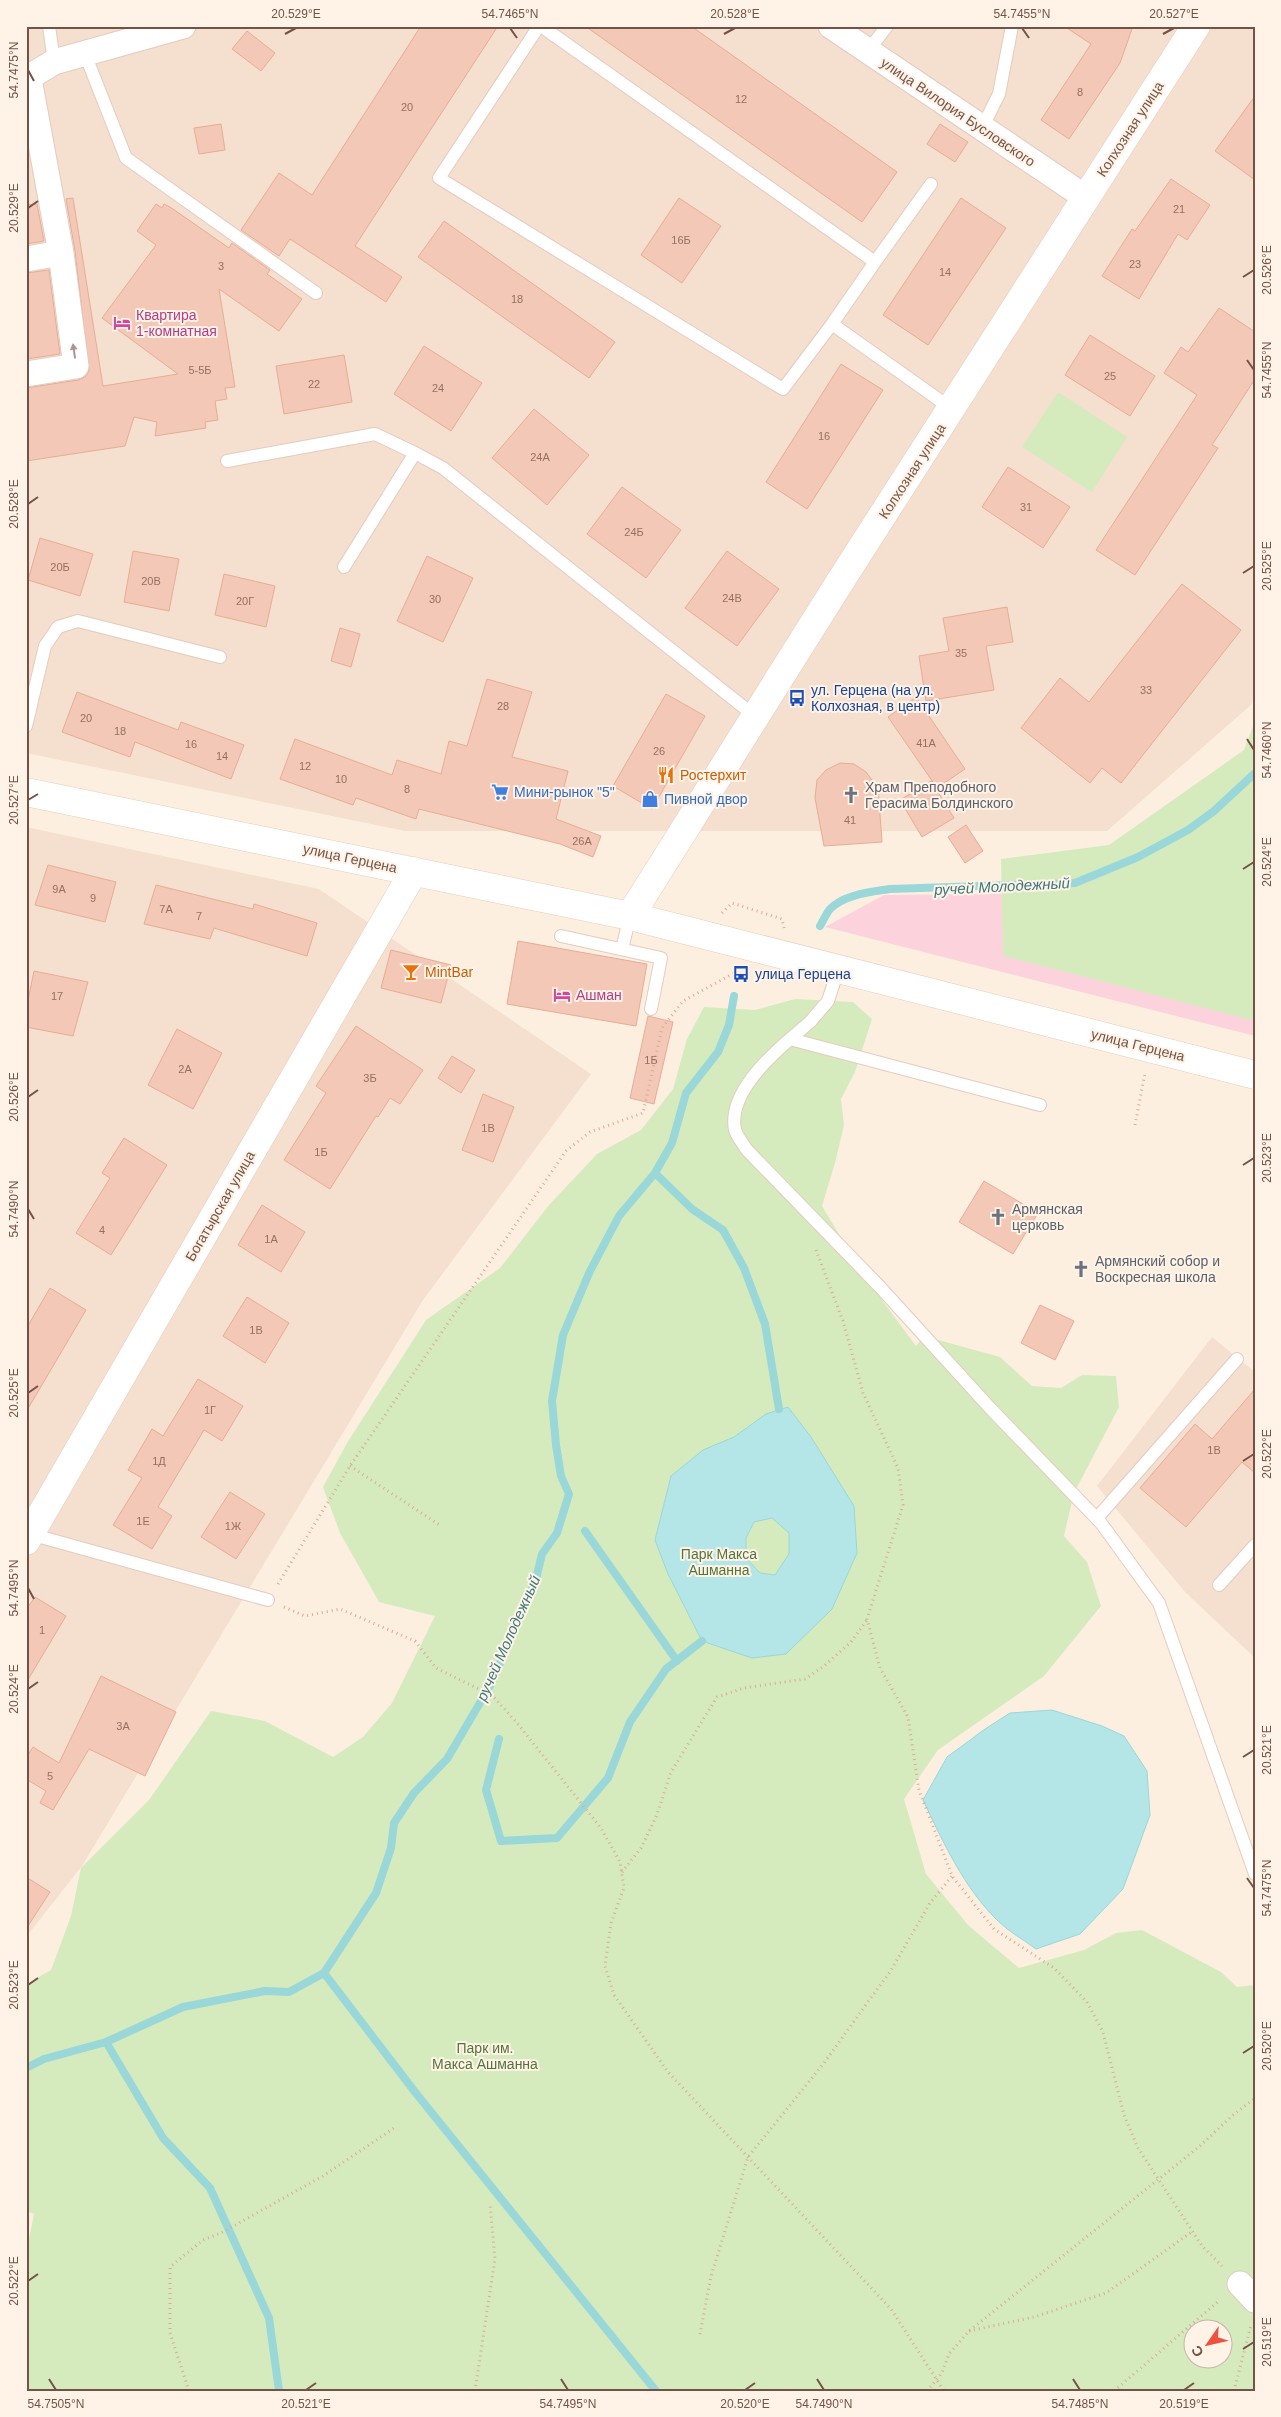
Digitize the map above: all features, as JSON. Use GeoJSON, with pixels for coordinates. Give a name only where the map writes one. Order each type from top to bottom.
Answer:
{"type":"FeatureCollection","features":[{"type":"Feature","properties":{"kind":"street"},"geometry":{"type":"LineString","coordinates":[[26,374],[76,366],[61,253],[28,79],[54,62],[183,26]]}},
{"type":"Feature","properties":{"kind":"street","name":"улица Вилория Бусловского"},"geometry":{"type":"LineString","coordinates":[[831,26],[1085,198]]}},
{"type":"Feature","properties":{"kind":"street","name":"Колхозная улица"},"geometry":{"type":"LineString","coordinates":[[630,916],[1196,26]]}},
{"type":"Feature","properties":{"kind":"street"},"geometry":{"type":"LineString","coordinates":[[26,259],[61,253]]}},
{"type":"Feature","properties":{"kind":"street","name":"улица Герцена"},"geometry":{"type":"LineString","coordinates":[[26,792],[630,916],[1255,1075]]}},
{"type":"Feature","properties":{"kind":"street","name":"Богатырская улица"},"geometry":{"type":"LineString","coordinates":[[30,1530],[414,871]]}},
{"type":"Feature","properties":{"kind":"lane"},"geometry":{"type":"LineString","coordinates":[[50,26],[54,62]]}},
{"type":"Feature","properties":{"kind":"lane"},"geometry":{"type":"LineString","coordinates":[[875,262],[540,26],[439,178],[783,389],[932,184]]}},
{"type":"Feature","properties":{"kind":"lane"},"geometry":{"type":"LineString","coordinates":[[868,52],[887,26]]}},
{"type":"Feature","properties":{"kind":"lane"},"geometry":{"type":"LineString","coordinates":[[982,128],[999,94],[1012,26]]}},
{"type":"Feature","properties":{"kind":"lane"},"geometry":{"type":"LineString","coordinates":[[85,54],[126,158],[316,293]]}},
{"type":"Feature","properties":{"kind":"lane"},"geometry":{"type":"LineString","coordinates":[[832,324],[952,409]]}},
{"type":"Feature","properties":{"kind":"lane"},"geometry":{"type":"LineString","coordinates":[[227,461],[375,434],[416,453],[443,468],[756,716]]}},
{"type":"Feature","properties":{"kind":"lane"},"geometry":{"type":"LineString","coordinates":[[344,567],[416,453]]}},
{"type":"Feature","properties":{"kind":"lane"},"geometry":{"type":"LineString","coordinates":[[26,726],[45,646],[58,627],[78,621],[220,657]]}},
{"type":"Feature","properties":{"kind":"lane"},"geometry":{"type":"LineString","coordinates":[[622,949],[630,916]]}},
{"type":"Feature","properties":{"kind":"lane"},"geometry":{"type":"LineString","coordinates":[[561,936],[661,958],[651,1008]]}},
{"type":"Feature","properties":{"kind":"lane"},"geometry":{"type":"LineString","coordinates":[[838,970],[828,1001],[810,1022],[762,1065],[746,1086],[736,1111],[735,1130],[747,1150],[880,1287],[990,1408],[1097,1518],[1159,1603],[1255,1874]]}},
{"type":"Feature","properties":{"kind":"lane"},"geometry":{"type":"LineString","coordinates":[[790,1039],[1040,1105]]}},
{"type":"Feature","properties":{"kind":"lane"},"geometry":{"type":"LineString","coordinates":[[1097,1518],[1237,1359]]}},
{"type":"Feature","properties":{"kind":"lane"},"geometry":{"type":"LineString","coordinates":[[30,1530],[268,1600]]}},
{"type":"Feature","properties":{"kind":"lane"},"geometry":{"type":"LineString","coordinates":[[1219,1585],[1255,1544]]}},
{"type":"Feature","properties":{"kind":"path"},"geometry":{"type":"LineString","coordinates":[[736,972],[682,1001],[662,1028],[643,1113],[590,1132],[566,1151],[350,1466],[268,1600],[305,1616],[340,1609],[415,1641],[436,1668],[493,1696],[517,1723],[601,1828],[620,1862],[624,1888],[611,1923],[605,1966],[614,1995],[668,2072],[891,2309],[944,2391]]}},
{"type":"Feature","properties":{"kind":"path"},"geometry":{"type":"LineString","coordinates":[[1134,1125],[1147,1065]]}},
{"type":"Feature","properties":{"kind":"path"},"geometry":{"type":"LineString","coordinates":[[622,1873],[641,1848],[656,1817],[671,1772],[718,1698],[744,1688],[804,1679],[824,1666],[851,1642],[867,1619],[902,1505],[898,1468],[863,1393],[843,1321],[815,1248]]}},
{"type":"Feature","properties":{"kind":"path"},"geometry":{"type":"LineString","coordinates":[[350,1466],[441,1526]]}},
{"type":"Feature","properties":{"kind":"path"},"geometry":{"type":"LineString","coordinates":[[867,1619],[880,1668],[908,1717],[919,1790],[952,1876],[994,1930],[1054,1968],[1087,2002],[1103,2032],[1124,2115],[1138,2148],[1202,2246],[1249,2302],[1234,2391]]}},
{"type":"Feature","properties":{"kind":"path"},"geometry":{"type":"LineString","coordinates":[[700,2334],[711,2276],[748,2157],[824,2063],[890,1972],[930,1903],[952,1876]]}},
{"type":"Feature","properties":{"kind":"path"},"geometry":{"type":"LineString","coordinates":[[927,2391],[942,2373],[950,2354],[969,2331],[1200,2146],[1233,2115],[1255,2098]]}},
{"type":"Feature","properties":{"kind":"path"},"geometry":{"type":"LineString","coordinates":[[189,2391],[170,2333],[170,2267],[203,2240],[221,2233],[323,2176],[394,2128]]}},
{"type":"Feature","properties":{"kind":"path"},"geometry":{"type":"LineString","coordinates":[[475,2391],[494,2259],[490,2204]]}},
{"type":"Feature","properties":{"kind":"path"},"geometry":{"type":"LineString","coordinates":[[969,2331],[1034,2317],[1106,2293],[1193,2231]]}},
{"type":"Feature","properties":{"kind":"path"},"geometry":{"type":"LineString","coordinates":[[1114,2391],[1249,2302]]}},
{"type":"Feature","properties":{"kind":"shaded area"},"geometry":{"type":"Polygon","coordinates":[[[26,26],[1255,26],[1255,692],[1251,705],[1107,831],[405,831],[26,753],[26,26]]]}},
{"type":"Feature","properties":{"kind":"shaded area"},"geometry":{"type":"Polygon","coordinates":[[[1255,802],[1255,1036],[825,927],[884,895],[1081,893],[1255,802]]]}},
{"type":"Feature","properties":{"kind":"shaded area"},"geometry":{"type":"Polygon","coordinates":[[[26,827],[319,889],[591,1074],[423,1300],[82,1866],[26,1937],[26,827]]]}},
{"type":"Feature","properties":{"kind":"shaded area"},"geometry":{"type":"Polygon","coordinates":[[[1212,1337],[1255,1372],[1255,1658],[1185,1592],[1097,1486],[1212,1337]]]}},
{"type":"Feature","properties":{"kind":"green space"},"geometry":{"type":"Polygon","coordinates":[[[1058,392],[1127,437],[1092,492],[1022,447],[1058,392]]]}},
{"type":"Feature","properties":{"kind":"green space"},"geometry":{"type":"Polygon","coordinates":[[[1255,721],[1255,1021],[1003,956],[1001,859],[1109,845],[1244,750],[1255,721]]]}},
{"type":"Feature","properties":{"kind":"green space","name":"Парк Макса Ашманна"},"geometry":{"type":"Polygon","coordinates":[[[795,999],[853,1002],[872,1019],[855,1072],[841,1099],[844,1125],[822,1206],[865,1277],[916,1346],[924,1336],[1000,1357],[1032,1386],[1061,1388],[1082,1375],[1116,1376],[1119,1407],[1074,1493],[1064,1536],[1087,1562],[1101,1606],[1044,1676],[938,1750],[904,1799],[926,1874],[968,1925],[1019,1968],[1084,1950],[1116,1933],[1142,1930],[1221,1972],[1237,1987],[1255,1985],[1255,2391],[26,2391],[26,2254],[34,2214],[26,2211],[26,1984],[51,1970],[71,1916],[81,1868],[149,1800],[211,1711],[265,1721],[333,1757],[363,1737],[392,1703],[435,1616],[379,1602],[340,1533],[323,1487],[347,1443],[426,1320],[500,1268],[549,1205],[597,1154],[641,1130],[673,1089],[687,1039],[704,1007],[755,1010],[795,999]]]}},
{"type":"Feature","properties":{"kind":"water"},"geometry":{"type":"Polygon","coordinates":[[[788,1407],[811,1437],[854,1506],[857,1553],[832,1609],[786,1654],[752,1658],[702,1641],[668,1574],[655,1540],[671,1476],[703,1450],[734,1437],[766,1414],[788,1407]],[[772,1518],[754,1522],[746,1538],[746,1558],[760,1573],[775,1575],[789,1554],[789,1533],[772,1518]]]}},
{"type":"Feature","properties":{"kind":"water"},"geometry":{"type":"Polygon","coordinates":[[[1052,1710],[1102,1726],[1124,1736],[1147,1771],[1150,1815],[1123,1889],[1080,1934],[1036,1949],[1002,1925],[975,1894],[955,1864],[923,1800],[947,1757],[985,1729],[1010,1713],[1052,1710]]]}},
{"type":"Feature","properties":{"kind":"building"},"geometry":{"type":"Polygon","coordinates":[[[421,26],[498,26],[355,246],[402,277],[386,302],[290,239],[279,256],[241,230],[279,173],[312,195],[421,26]]]}},
{"type":"Feature","properties":{"kind":"building"},"geometry":{"type":"Polygon","coordinates":[[[585,26],[691,26],[897,172],[862,222],[585,26]]]}},
{"type":"Feature","properties":{"kind":"building"},"geometry":{"type":"Polygon","coordinates":[[[1064,26],[1133,26],[1120,63],[1069,139],[1041,120],[1091,44],[1064,26]]]}},
{"type":"Feature","properties":{"kind":"building"},"geometry":{"type":"Polygon","coordinates":[[[247,31],[275,53],[261,71],[232,49],[247,31]]]}},
{"type":"Feature","properties":{"kind":"building"},"geometry":{"type":"Polygon","coordinates":[[[1255,96],[1255,180],[1215,151],[1255,96]]]}},
{"type":"Feature","properties":{"kind":"building"},"geometry":{"type":"Polygon","coordinates":[[[221,124],[225,150],[199,154],[194,128],[221,124]]]}},
{"type":"Feature","properties":{"kind":"building"},"geometry":{"type":"Polygon","coordinates":[[[940,124],[968,142],[955,162],[927,144],[940,124]]]}},
{"type":"Feature","properties":{"kind":"building"},"geometry":{"type":"Polygon","coordinates":[[[1171,179],[1210,205],[1187,240],[1178,234],[1139,299],[1102,276],[1132,229],[1135,231],[1171,179]]]}},
{"type":"Feature","properties":{"kind":"building"},"geometry":{"type":"Polygon","coordinates":[[[73,198],[103,386],[178,374],[102,318],[156,245],[137,231],[156,204],[162,208],[164,204],[170,207],[229,248],[232,243],[270,270],[267,274],[302,299],[279,331],[219,289],[235,387],[225,388],[227,399],[215,401],[218,420],[205,422],[206,428],[155,436],[157,422],[134,417],[125,446],[26,461],[26,388],[78,380],[85,377],[89,371],[75,251],[66,199],[73,198]]]}},
{"type":"Feature","properties":{"kind":"building"},"geometry":{"type":"Polygon","coordinates":[[[679,198],[721,226],[682,283],[641,255],[679,198]]]}},
{"type":"Feature","properties":{"kind":"building"},"geometry":{"type":"Polygon","coordinates":[[[961,198],[1006,228],[928,345],[883,315],[961,198]]]}},
{"type":"Feature","properties":{"kind":"building"},"geometry":{"type":"Polygon","coordinates":[[[37,204],[44,241],[26,244],[26,205],[37,204]]]}},
{"type":"Feature","properties":{"kind":"building"},"geometry":{"type":"Polygon","coordinates":[[[444,221],[615,342],[589,378],[418,257],[444,221]]]}},
{"type":"Feature","properties":{"kind":"building"},"geometry":{"type":"Polygon","coordinates":[[[49,270],[60,354],[26,359],[26,273],[49,270]]]}},
{"type":"Feature","properties":{"kind":"building"},"geometry":{"type":"Polygon","coordinates":[[[1219,308],[1255,332],[1255,379],[1212,445],[1218,448],[1135,575],[1096,550],[1197,395],[1164,373],[1181,347],[1188,352],[1219,308]]]}},
{"type":"Feature","properties":{"kind":"building"},"geometry":{"type":"Polygon","coordinates":[[[1090,335],[1155,376],[1130,416],[1065,375],[1090,335]]]}},
{"type":"Feature","properties":{"kind":"building"},"geometry":{"type":"Polygon","coordinates":[[[424,346],[482,383],[451,431],[394,394],[424,346]]]}},
{"type":"Feature","properties":{"kind":"building"},"geometry":{"type":"Polygon","coordinates":[[[344,355],[352,402],[284,414],[276,366],[344,355]]]}},
{"type":"Feature","properties":{"kind":"building"},"geometry":{"type":"Polygon","coordinates":[[[841,364],[883,390],[807,509],[766,482],[841,364]]]}},
{"type":"Feature","properties":{"kind":"building"},"geometry":{"type":"Polygon","coordinates":[[[534,409],[589,455],[547,505],[492,458],[534,409]]]}},
{"type":"Feature","properties":{"kind":"building"},"geometry":{"type":"Polygon","coordinates":[[[1008,467],[1070,507],[1043,548],[982,507],[1008,467]]]}},
{"type":"Feature","properties":{"kind":"building"},"geometry":{"type":"Polygon","coordinates":[[[622,487],[681,530],[646,578],[587,534],[622,487]]]}},
{"type":"Feature","properties":{"kind":"building"},"geometry":{"type":"Polygon","coordinates":[[[40,538],[93,554],[80,596],[28,580],[40,538]]]}},
{"type":"Feature","properties":{"kind":"building"},"geometry":{"type":"Polygon","coordinates":[[[133,551],[179,559],[169,611],[124,602],[133,551]]]}},
{"type":"Feature","properties":{"kind":"building"},"geometry":{"type":"Polygon","coordinates":[[[727,551],[779,589],[737,646],[685,608],[727,551]]]}},
{"type":"Feature","properties":{"kind":"building"},"geometry":{"type":"Polygon","coordinates":[[[427,556],[473,578],[443,642],[397,621],[427,556]]]}},
{"type":"Feature","properties":{"kind":"building"},"geometry":{"type":"Polygon","coordinates":[[[224,574],[275,586],[266,627],[215,615],[224,574]]]}},
{"type":"Feature","properties":{"kind":"building"},"geometry":{"type":"Polygon","coordinates":[[[1182,584],[1241,630],[1121,783],[1102,768],[1090,783],[1021,728],[1060,678],[1089,702],[1182,584]]]}},
{"type":"Feature","properties":{"kind":"building"},"geometry":{"type":"Polygon","coordinates":[[[1007,607],[1013,642],[986,646],[994,690],[926,701],[919,656],[949,651],[943,618],[1007,607]]]}},
{"type":"Feature","properties":{"kind":"building"},"geometry":{"type":"Polygon","coordinates":[[[340,628],[360,634],[351,667],[331,661],[340,628]]]}},
{"type":"Feature","properties":{"kind":"building"},"geometry":{"type":"Polygon","coordinates":[[[487,679],[532,692],[512,757],[568,771],[556,819],[601,836],[593,857],[560,844],[419,809],[416,819],[356,798],[353,805],[280,779],[295,739],[392,775],[397,760],[441,774],[449,741],[467,746],[487,679]]]}},
{"type":"Feature","properties":{"kind":"building"},"geometry":{"type":"Polygon","coordinates":[[[77,692],[178,730],[181,722],[244,745],[231,779],[135,742],[130,757],[62,732],[77,692]]]}},
{"type":"Feature","properties":{"kind":"building"},"geometry":{"type":"Polygon","coordinates":[[[666,694],[705,716],[652,809],[613,786],[666,694]]]}},
{"type":"Feature","properties":{"kind":"building"},"geometry":{"type":"Polygon","coordinates":[[[916,697],[965,769],[937,788],[888,717],[916,697]]]}},
{"type":"Feature","properties":{"kind":"building","name":"Храм Преподобного Герасима Болдинского"},"geometry":{"type":"Polygon","coordinates":[[[840,763],[854,764],[866,772],[878,788],[882,842],[824,846],[815,798],[817,780],[826,770],[840,763]]]}},
{"type":"Feature","properties":{"kind":"building"},"geometry":{"type":"Polygon","coordinates":[[[931,781],[954,818],[922,837],[900,800],[931,781]]]}},
{"type":"Feature","properties":{"kind":"building"},"geometry":{"type":"Polygon","coordinates":[[[966,825],[983,851],[965,863],[948,837],[966,825]]]}},
{"type":"Feature","properties":{"kind":"building"},"geometry":{"type":"Polygon","coordinates":[[[48,865],[116,882],[105,922],[35,905],[48,865]]]}},
{"type":"Feature","properties":{"kind":"building"},"geometry":{"type":"Polygon","coordinates":[[[156,885],[253,909],[254,904],[317,923],[307,956],[214,928],[210,939],[144,924],[156,885]]]}},
{"type":"Feature","properties":{"kind":"building"},"geometry":{"type":"Polygon","coordinates":[[[518,941],[647,964],[636,1026],[507,1004],[518,941]]]}},
{"type":"Feature","properties":{"kind":"building"},"geometry":{"type":"Polygon","coordinates":[[[391,950],[451,965],[441,1003],[381,988],[391,950]]]}},
{"type":"Feature","properties":{"kind":"building"},"geometry":{"type":"Polygon","coordinates":[[[34,971],[88,982],[73,1036],[26,1027],[26,1010],[34,971]]]}},
{"type":"Feature","properties":{"kind":"building"},"geometry":{"type":"Polygon","coordinates":[[[648,1016],[673,1022],[654,1104],[630,1098],[648,1016]]]}},
{"type":"Feature","properties":{"kind":"building"},"geometry":{"type":"Polygon","coordinates":[[[356,1026],[423,1070],[400,1104],[390,1098],[378,1117],[376,1116],[330,1189],[284,1160],[326,1093],[316,1086],[356,1026]]]}},
{"type":"Feature","properties":{"kind":"building"},"geometry":{"type":"Polygon","coordinates":[[[177,1029],[222,1053],[193,1109],[148,1085],[177,1029]]]}},
{"type":"Feature","properties":{"kind":"building"},"geometry":{"type":"Polygon","coordinates":[[[452,1056],[475,1070],[461,1093],[438,1078],[452,1056]]]}},
{"type":"Feature","properties":{"kind":"building"},"geometry":{"type":"Polygon","coordinates":[[[483,1094],[514,1107],[493,1162],[462,1150],[483,1094]]]}},
{"type":"Feature","properties":{"kind":"building"},"geometry":{"type":"Polygon","coordinates":[[[124,1138],[167,1165],[111,1255],[76,1233],[110,1178],[102,1173],[124,1138]]]}},
{"type":"Feature","properties":{"kind":"building","name":"Армянская церковь"},"geometry":{"type":"Polygon","coordinates":[[[984,1181],[1038,1213],[1013,1254],[959,1222],[984,1181]]]}},
{"type":"Feature","properties":{"kind":"building"},"geometry":{"type":"Polygon","coordinates":[[[262,1205],[305,1232],[281,1272],[238,1245],[262,1205]]]}},
{"type":"Feature","properties":{"kind":"building"},"geometry":{"type":"Polygon","coordinates":[[[50,1288],[86,1310],[26,1412],[26,1329],[50,1288]]]}},
{"type":"Feature","properties":{"kind":"building"},"geometry":{"type":"Polygon","coordinates":[[[247,1297],[289,1323],[265,1363],[223,1336],[247,1297]]]}},
{"type":"Feature","properties":{"kind":"building"},"geometry":{"type":"Polygon","coordinates":[[[1040,1305],[1074,1321],[1055,1360],[1021,1343],[1040,1305]]]}},
{"type":"Feature","properties":{"kind":"building"},"geometry":{"type":"Polygon","coordinates":[[[198,1379],[243,1406],[222,1441],[204,1430],[158,1507],[172,1516],[152,1549],[113,1525],[142,1478],[128,1470],[152,1429],[163,1436],[198,1379]]]}},
{"type":"Feature","properties":{"kind":"building"},"geometry":{"type":"Polygon","coordinates":[[[1255,1389],[1255,1473],[1242,1462],[1186,1527],[1140,1488],[1195,1424],[1212,1439],[1255,1389]]]}},
{"type":"Feature","properties":{"kind":"building"},"geometry":{"type":"Polygon","coordinates":[[[230,1492],[265,1514],[236,1559],[201,1537],[230,1492]]]}},
{"type":"Feature","properties":{"kind":"building"},"geometry":{"type":"Polygon","coordinates":[[[35,1597],[66,1616],[26,1683],[26,1610],[35,1597]]]}},
{"type":"Feature","properties":{"kind":"building"},"geometry":{"type":"Polygon","coordinates":[[[101,1676],[176,1712],[145,1776],[89,1749],[53,1810],[40,1803],[46,1791],[26,1779],[26,1758],[33,1747],[59,1763],[101,1676]]]}},
{"type":"Feature","properties":{"kind":"building"},"geometry":{"type":"Polygon","coordinates":[[[26,1877],[50,1892],[26,1929],[26,1877]]]}},
{"type":"Feature","properties":{"kind":"waterway","name":"ручей Молодежный"},"geometry":{"type":"LineString","coordinates":[[820,926],[830,909],[836,904],[858,894],[875,891],[1075,883],[1138,857],[1188,830],[1214,811],[1255,773]]}},
{"type":"Feature","properties":{"kind":"waterway","name":"ручей Молодежный"},"geometry":{"type":"LineString","coordinates":[[26,2068],[44,2059],[106,2042],[183,2007],[265,1991],[289,1992],[324,1973],[376,1893],[391,1848],[394,1823],[414,1793],[447,1759],[491,1684],[536,1579],[542,1554],[557,1533],[569,1494],[561,1476],[552,1401],[563,1335],[590,1271],[619,1216],[655,1173],[672,1143],[686,1093],[718,1052],[729,1025],[734,996]]}},
{"type":"Feature","properties":{"kind":"waterway"},"geometry":{"type":"LineString","coordinates":[[655,1173],[692,1209],[723,1230],[744,1268],[765,1324],[779,1409]]}},
{"type":"Feature","properties":{"kind":"waterway"},"geometry":{"type":"LineString","coordinates":[[585,1531],[677,1661]]}},
{"type":"Feature","properties":{"kind":"waterway"},"geometry":{"type":"LineString","coordinates":[[499,1739],[486,1790],[501,1841],[557,1838],[608,1778],[630,1722],[666,1669],[702,1641]]}},
{"type":"Feature","properties":{"kind":"waterway"},"geometry":{"type":"LineString","coordinates":[[324,1973],[415,2092],[656,2391]]}},
{"type":"Feature","properties":{"kind":"waterway"},"geometry":{"type":"LineString","coordinates":[[106,2042],[163,2138],[210,2188],[269,2318],[279,2391]]}},
{"type":"Feature","properties":{"kind":"place","name":"Квартира 1-комнатная"},"geometry":{"type":"Point","coordinates":[122,323]}},
{"type":"Feature","properties":{"kind":"place","name":"ул. Герцена (на ул. Колхозная, в центр)"},"geometry":{"type":"Point","coordinates":[797,698]}},
{"type":"Feature","properties":{"kind":"place","name":"Ростерхит"},"geometry":{"type":"Point","coordinates":[666,775]}},
{"type":"Feature","properties":{"kind":"place","name":"Мини-рынок \"5\""},"geometry":{"type":"Point","coordinates":[500,792]}},
{"type":"Feature","properties":{"kind":"place","name":"Храм Преподобного Герасима Болдинского"},"geometry":{"type":"Point","coordinates":[851,795]}},
{"type":"Feature","properties":{"kind":"place","name":"Пивной двор"},"geometry":{"type":"Point","coordinates":[650,799]}},
{"type":"Feature","properties":{"kind":"place","name":"MintBar"},"geometry":{"type":"Point","coordinates":[411,972]}},
{"type":"Feature","properties":{"kind":"place","name":"улица Герцена"},"geometry":{"type":"Point","coordinates":[741,974]}},
{"type":"Feature","properties":{"kind":"place","name":"Ашман"},"geometry":{"type":"Point","coordinates":[562,995]}},
{"type":"Feature","properties":{"kind":"place","name":"Армянская церковь"},"geometry":{"type":"Point","coordinates":[998,1217]}},
{"type":"Feature","properties":{"kind":"place","name":"Армянский собор и Воскресная школа"},"geometry":{"type":"Point","coordinates":[1081,1269]}},
{"type":"Feature","properties":{"kind":"park label","name":"Парк им. Макса Ашманна"},"geometry":{"type":"Point","coordinates":[485,2056]}}]}
